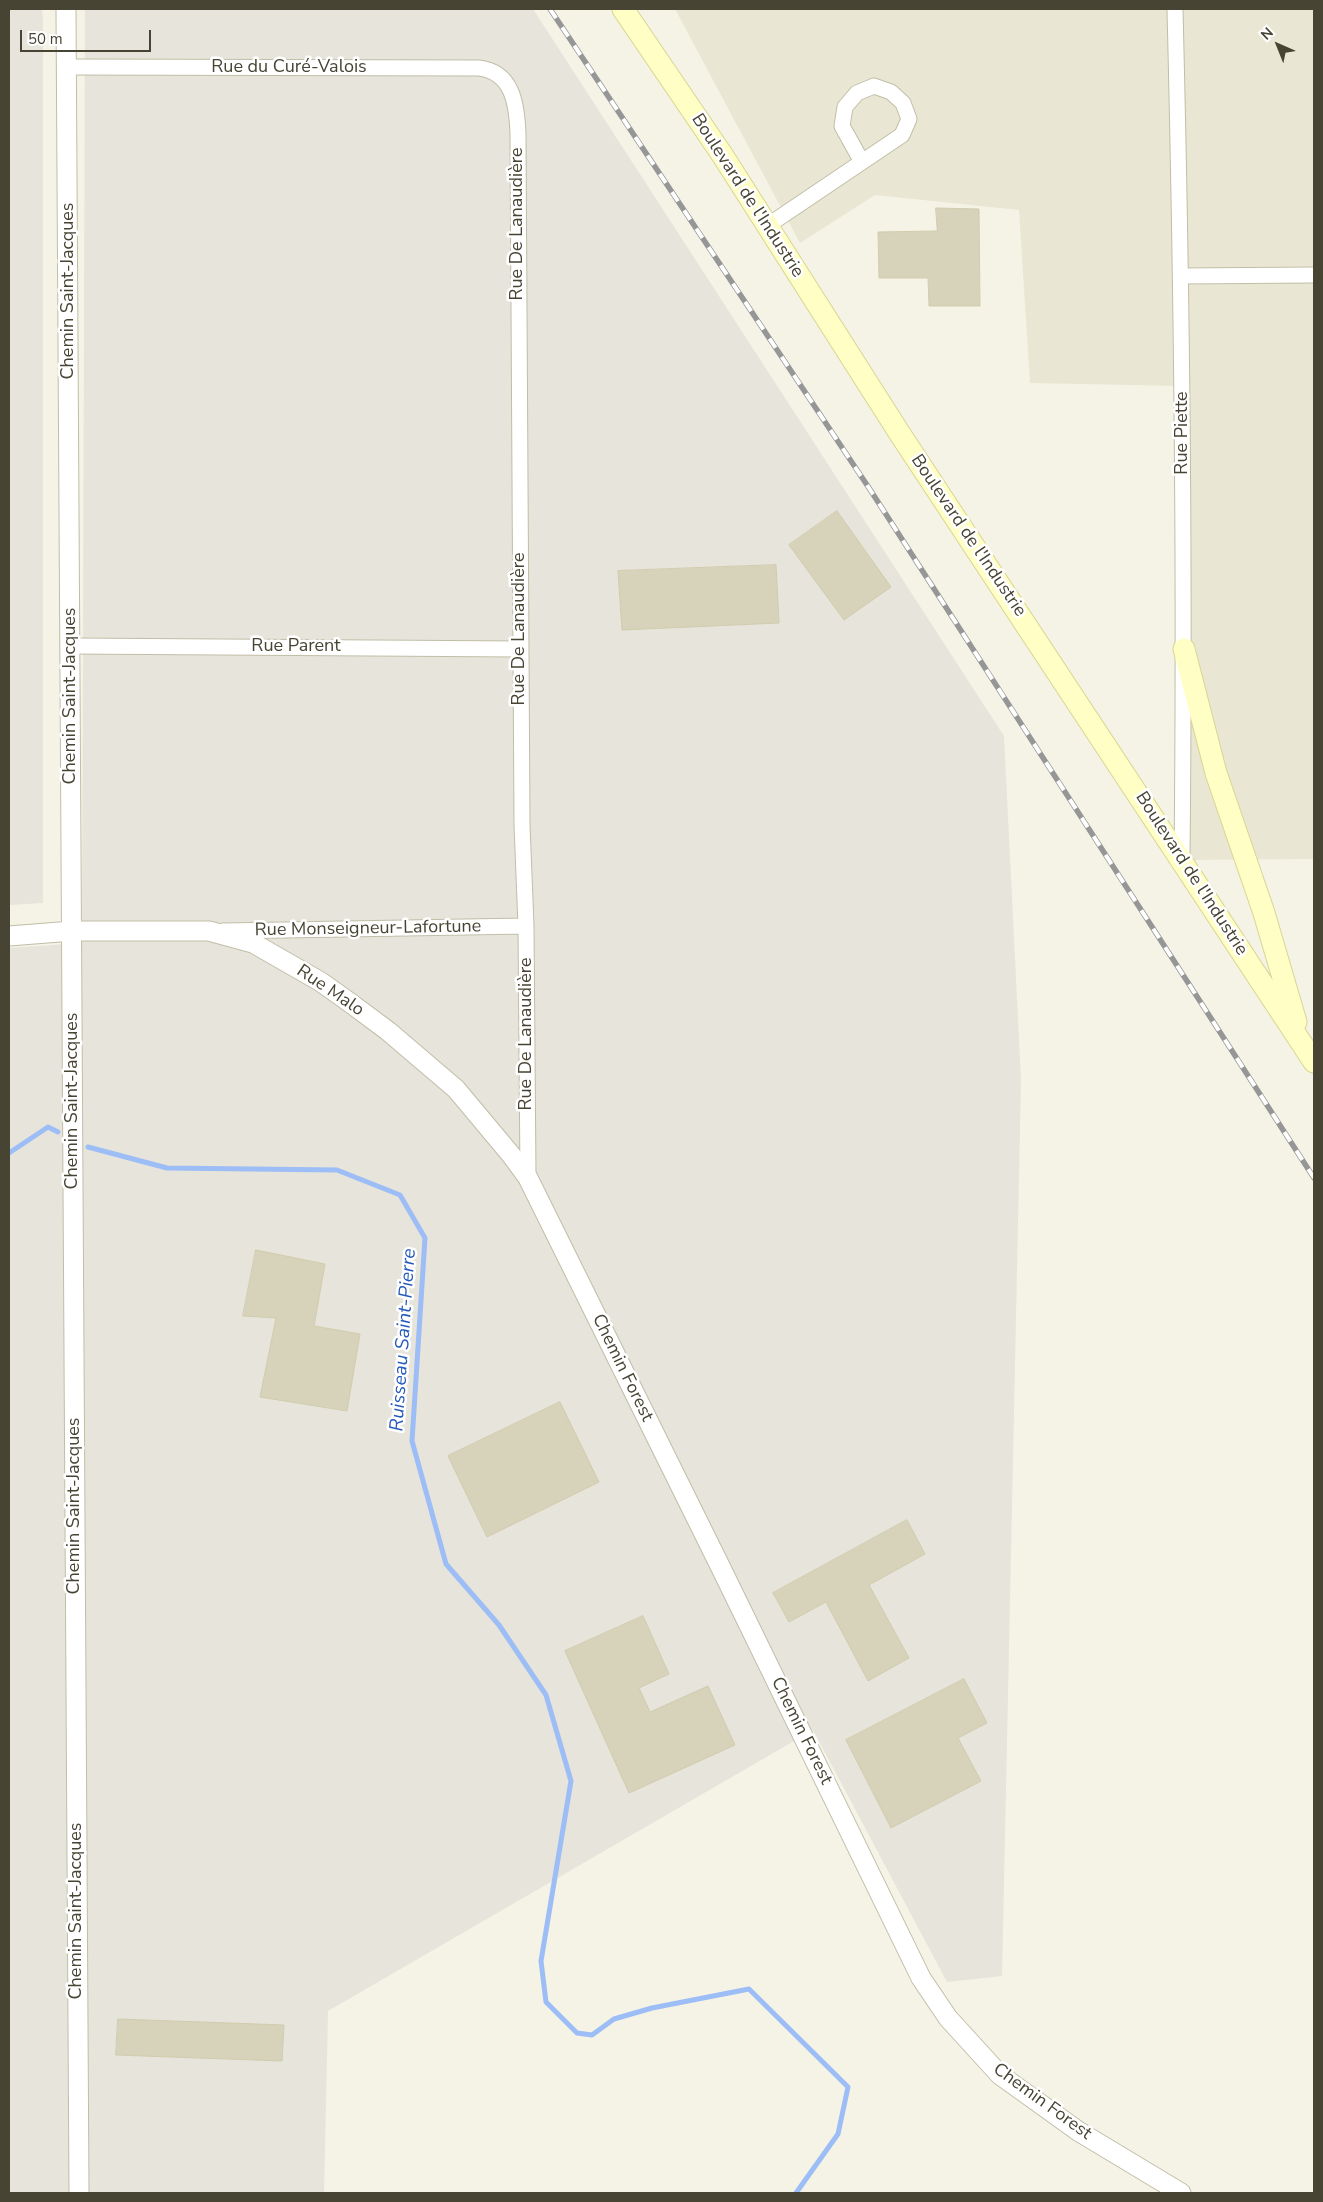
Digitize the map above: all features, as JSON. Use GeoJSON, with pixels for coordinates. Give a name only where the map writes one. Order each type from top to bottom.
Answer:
{"type":"FeatureCollection","features":[{"type":"Feature","properties":{"kind":"main road","name":"Boulevard de l'Industrie"},"geometry":{"type":"LineString","coordinates":[[623,9],[722,156],[900,434],[1182,858],[1314,1062]]}},
{"type":"Feature","properties":{"kind":"main road"},"geometry":{"type":"LineString","coordinates":[[641,9],[722,156]]}},
{"type":"Feature","properties":{"kind":"main road"},"geometry":{"type":"LineString","coordinates":[[1184,649],[1216,773],[1264,914],[1303,1044]]}},
{"type":"Feature","properties":{"kind":"street","name":"Chemin Saint-Jacques"},"geometry":{"type":"LineString","coordinates":[[66,9],[68,67],[78,2193]]}},
{"type":"Feature","properties":{"kind":"street","name":"Rue Piette"},"geometry":{"type":"LineString","coordinates":[[1175,9],[1182,276],[1184,649],[1182,858]]}},
{"type":"Feature","properties":{"kind":"street","name":"Rue du Curé-Valois"},"geometry":{"type":"LineString","coordinates":[[68,67],[479,68],[492,70],[505,82]]}},
{"type":"Feature","properties":{"kind":"street","name":"Rue De Lanaudière"},"geometry":{"type":"LineString","coordinates":[[505,82],[517,108],[522,825],[526,926],[528,1178]]}},
{"type":"Feature","properties":{"kind":"street"},"geometry":{"type":"LineString","coordinates":[[767,226],[862,162],[902,134],[909,119],[903,103],[891,92],[874,86],[857,93],[845,107],[842,126],[862,162]]}},
{"type":"Feature","properties":{"kind":"street"},"geometry":{"type":"LineString","coordinates":[[1182,276],[1314,275]]}},
{"type":"Feature","properties":{"kind":"street","name":"Rue Parent"},"geometry":{"type":"LineString","coordinates":[[71,646],[521,648]]}},
{"type":"Feature","properties":{"kind":"street","name":"Rue Monseigneur-Lafortune"},"geometry":{"type":"LineString","coordinates":[[210,931],[526,926]]}},
{"type":"Feature","properties":{"kind":"street","name":"Rue Malo"},"geometry":{"type":"LineString","coordinates":[[9,936],[72,931],[210,931],[253,943],[321,982],[388,1031],[456,1089],[528,1178]]}},
{"type":"Feature","properties":{"kind":"street","name":"Chemin Forest"},"geometry":{"type":"LineString","coordinates":[[528,1178],[921,1978],[948,2018],[1000,2075],[1078,2131],[1181,2193]]}},
{"type":"Feature","properties":{"kind":"shaded area"},"geometry":{"type":"Polygon","coordinates":[[[9,9],[42,9],[43,21],[43,903],[9,905],[9,9]]]}},
{"type":"Feature","properties":{"kind":"shaded area"},"geometry":{"type":"Polygon","coordinates":[[[85,9],[533,9],[1004,736],[1021,1080],[1002,1976],[947,1982],[813,1730],[328,2011],[324,2193],[9,2193],[9,948],[82,943],[85,9]]]}},
{"type":"Feature","properties":{"kind":"shaded area"},"geometry":{"type":"Polygon","coordinates":[[[675,9],[1314,9],[1314,859],[1183,860],[1180,386],[1030,383],[1019,210],[875,195],[800,243],[675,9]]]}},
{"type":"Feature","properties":{"kind":"building"},"geometry":{"type":"Polygon","coordinates":[[[936,208],[979,209],[980,306],[929,306],[928,278],[879,278],[878,232],[937,231],[936,208]]]}},
{"type":"Feature","properties":{"kind":"building"},"geometry":{"type":"Polygon","coordinates":[[[837,511],[891,587],[844,620],[789,545],[837,511]]]}},
{"type":"Feature","properties":{"kind":"building"},"geometry":{"type":"Polygon","coordinates":[[[776,565],[779,623],[622,630],[618,571],[776,565]]]}},
{"type":"Feature","properties":{"kind":"building"},"geometry":{"type":"Polygon","coordinates":[[[256,1250],[325,1264],[314,1326],[360,1334],[347,1411],[260,1397],[276,1318],[243,1316],[256,1250]]]}},
{"type":"Feature","properties":{"kind":"building"},"geometry":{"type":"Polygon","coordinates":[[[560,1402],[599,1482],[487,1537],[448,1456],[560,1402]]]}},
{"type":"Feature","properties":{"kind":"building"},"geometry":{"type":"Polygon","coordinates":[[[907,1520],[925,1554],[869,1585],[909,1658],[868,1681],[826,1602],[789,1622],[773,1593],[907,1520]]]}},
{"type":"Feature","properties":{"kind":"building"},"geometry":{"type":"Polygon","coordinates":[[[643,1616],[669,1674],[639,1688],[650,1712],[708,1686],[735,1745],[629,1793],[565,1651],[643,1616]]]}},
{"type":"Feature","properties":{"kind":"building"},"geometry":{"type":"Polygon","coordinates":[[[964,1679],[987,1723],[958,1738],[981,1781],[891,1828],[846,1740],[964,1679]]]}},
{"type":"Feature","properties":{"kind":"building"},"geometry":{"type":"Polygon","coordinates":[[[118,2019],[284,2025],[282,2061],[116,2055],[118,2019]]]}},
{"type":"Feature","properties":{"kind":"waterway","name":"Ruisseau Saint-Pierre"},"geometry":{"type":"LineString","coordinates":[[9,1153],[48,1127],[58,1132]]}},
{"type":"Feature","properties":{"kind":"waterway","name":"Ruisseau Saint-Pierre"},"geometry":{"type":"LineString","coordinates":[[88,1147],[167,1168],[337,1170],[400,1195],[425,1238],[412,1441],[446,1564],[499,1625],[546,1695],[571,1781],[541,1961],[546,2002],[577,2033],[592,2035],[614,2019],[652,2008],[749,1989],[848,2087],[838,2134],[796,2193]]}},
{"type":"Feature","properties":{"kind":"railway"},"geometry":{"type":"LineString","coordinates":[[550,9],[869,488],[1314,1178]]}}]}
